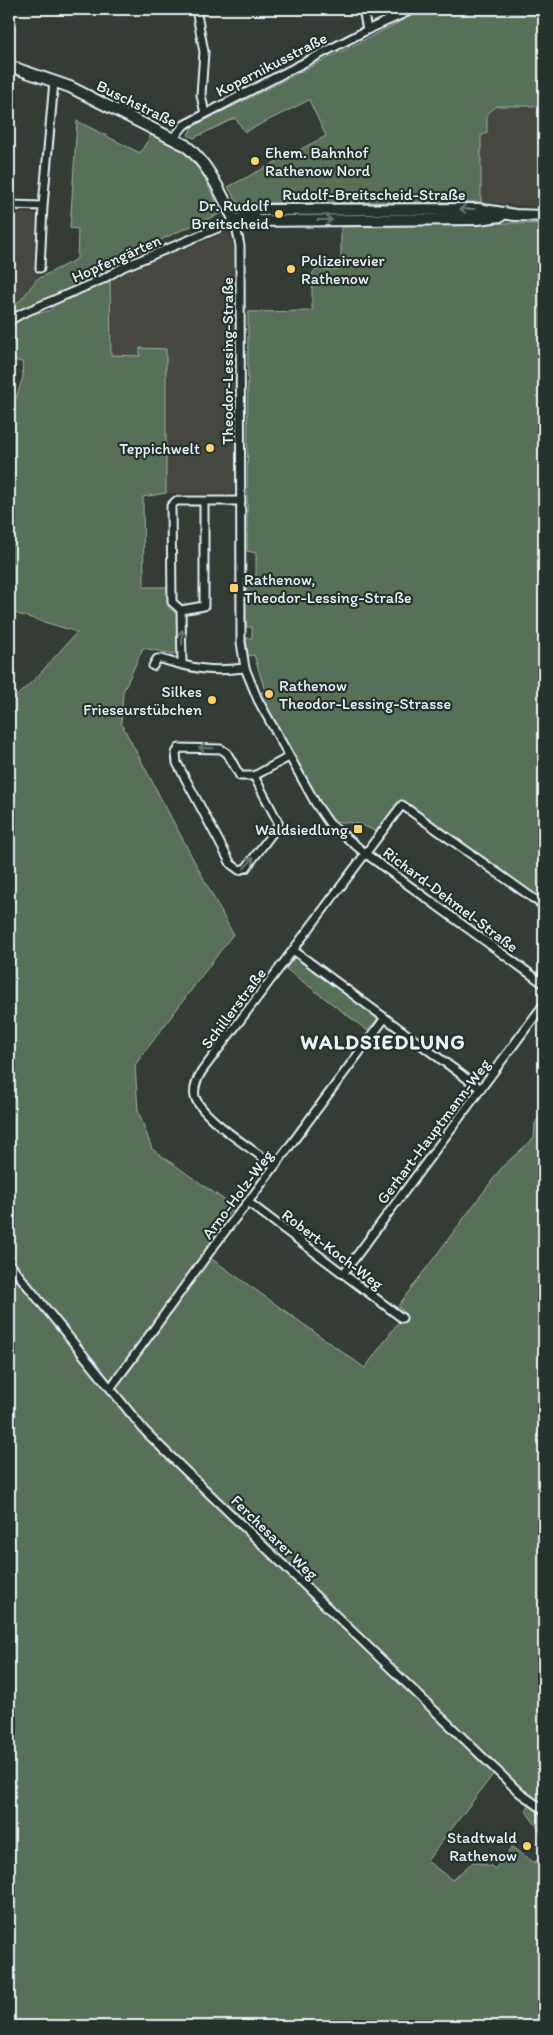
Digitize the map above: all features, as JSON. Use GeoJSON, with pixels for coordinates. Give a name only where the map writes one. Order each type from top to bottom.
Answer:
{"type":"FeatureCollection","features":[{"type":"Feature","properties":{"kind":"street"},"geometry":{"type":"LineString","coordinates":[[196,9],[204,52],[201,95],[205,114]]}},
{"type":"Feature","properties":{"kind":"street"},"geometry":{"type":"LineString","coordinates":[[364,9],[367,30]]}},
{"type":"Feature","properties":{"kind":"street","name":"Kopernikusstraße"},"geometry":{"type":"LineString","coordinates":[[174,138],[184,125],[367,30],[414,9]]}},
{"type":"Feature","properties":{"kind":"street","name":"Buschstraße"},"geometry":{"type":"LineString","coordinates":[[9,66],[70,87],[186,145],[202,160],[235,221]]}},
{"type":"Feature","properties":{"kind":"street"},"geometry":{"type":"LineString","coordinates":[[40,268],[43,206],[54,81]]}},
{"type":"Feature","properties":{"kind":"street"},"geometry":{"type":"LineString","coordinates":[[9,205],[43,206]]}},
{"type":"Feature","properties":{"kind":"street","name":"Rudolf-Breitscheid-Straße"},"geometry":{"type":"LineString","coordinates":[[235,221],[258,210],[478,209],[515,215],[544,216]]}},
{"type":"Feature","properties":{"kind":"street","name":"Hopfengärten"},"geometry":{"type":"LineString","coordinates":[[9,321],[103,279],[123,267],[235,221]]}},
{"type":"Feature","properties":{"kind":"street","name":"Theodor-Lessing-Straße"},"geometry":{"type":"LineString","coordinates":[[235,221],[240,246],[241,642],[245,668],[258,700],[316,804],[329,823],[366,854]]}},
{"type":"Feature","properties":{"kind":"street"},"geometry":{"type":"LineString","coordinates":[[182,665],[181,610],[172,602],[171,506],[176,501],[240,501]]}},
{"type":"Feature","properties":{"kind":"street"},"geometry":{"type":"LineString","coordinates":[[181,610],[204,606],[204,501]]}},
{"type":"Feature","properties":{"kind":"street"},"geometry":{"type":"LineString","coordinates":[[153,666],[157,659],[161,659],[200,670],[245,668]]}},
{"type":"Feature","properties":{"kind":"street"},"geometry":{"type":"LineString","coordinates":[[254,776],[278,822],[277,827],[246,868],[239,870],[231,864],[204,814],[177,763],[176,753],[180,748],[221,749],[227,753],[240,776],[254,776],[289,757]]}},
{"type":"Feature","properties":{"kind":"street","name":"Schillerstraße"},"geometry":{"type":"LineString","coordinates":[[275,1166],[210,1117],[200,1107],[195,1096],[195,1084],[202,1071],[402,805],[544,906]]}},
{"type":"Feature","properties":{"kind":"street","name":"Richard-Dehmel-Straße"},"geometry":{"type":"LineString","coordinates":[[366,854],[544,984]]}},
{"type":"Feature","properties":{"kind":"street"},"geometry":{"type":"LineString","coordinates":[[293,950],[481,1089]]}},
{"type":"Feature","properties":{"kind":"street","name":"Gerhart-Hauptmann-Weg"},"geometry":{"type":"LineString","coordinates":[[343,1274],[544,1004]]}},
{"type":"Feature","properties":{"kind":"street","name":"Arno-Holz-Weg"},"geometry":{"type":"LineString","coordinates":[[111,1387],[238,1213],[385,1018]]}},
{"type":"Feature","properties":{"kind":"street","name":"Robert-Koch-Weg"},"geometry":{"type":"LineString","coordinates":[[248,1202],[402,1318]]}},
{"type":"Feature","properties":{"kind":"street","name":"Ferchesarer Weg"},"geometry":{"type":"LineString","coordinates":[[9,1263],[144,1430],[506,1780],[520,1793],[544,1810]]}},
{"type":"Feature","properties":{"kind":"shaded area"},"geometry":{"type":"Polygon","coordinates":[[[497,106],[544,106],[544,208],[481,202],[481,136],[487,133],[487,114],[497,106]]]}},
{"type":"Feature","properties":{"kind":"shaded area"},"geometry":{"type":"Polygon","coordinates":[[[9,213],[41,214],[37,279],[21,300],[9,308],[9,213]]]}},
{"type":"Feature","properties":{"kind":"shaded area"},"geometry":{"type":"Polygon","coordinates":[[[228,232],[235,248],[237,493],[166,493],[166,349],[141,348],[140,356],[111,356],[110,278],[228,232]]]}},
{"type":"Feature","properties":{"kind":"green space"},"geometry":{"type":"Polygon","coordinates":[[[425,9],[544,9],[544,106],[497,106],[487,114],[487,133],[481,136],[481,202],[238,203],[228,187],[326,136],[309,100],[245,132],[235,118],[194,138],[188,135],[192,127],[425,9]]]}},
{"type":"Feature","properties":{"kind":"green space"},"geometry":{"type":"Polygon","coordinates":[[[77,121],[140,153],[151,135],[181,150],[202,173],[222,213],[175,233],[117,262],[104,276],[21,310],[9,318],[9,308],[21,300],[37,279],[77,259],[78,229],[70,228],[77,121]]]}},
{"type":"Feature","properties":{"kind":"green space"},"geometry":{"type":"Polygon","coordinates":[[[510,223],[544,224],[544,900],[405,803],[395,809],[377,832],[360,824],[334,821],[321,804],[260,693],[265,691],[254,655],[248,656],[246,638],[252,638],[252,627],[246,627],[245,582],[256,581],[256,553],[247,551],[248,312],[312,311],[312,274],[315,270],[341,269],[341,227],[510,223]]]}},
{"type":"Feature","properties":{"kind":"green space"},"geometry":{"type":"Polygon","coordinates":[[[110,278],[111,355],[140,356],[140,348],[166,349],[166,493],[143,497],[144,587],[167,587],[168,607],[178,615],[180,655],[143,648],[123,692],[121,723],[233,934],[135,1065],[138,1110],[152,1149],[237,1209],[205,1254],[365,1368],[405,1313],[398,1306],[503,1166],[534,1138],[535,1123],[544,1110],[544,1837],[526,1811],[534,1800],[498,1768],[427,1861],[452,1880],[473,1862],[491,1866],[495,1869],[512,1847],[534,1863],[544,1852],[544,2026],[9,2026],[9,703],[37,677],[77,632],[9,612],[9,419],[23,377],[22,362],[9,359],[9,323],[23,315],[45,312],[56,303],[106,283],[110,278]]]}},
{"type":"Feature","properties":{"kind":"green space"},"geometry":{"type":"Polygon","coordinates":[[[296,956],[378,1018],[368,1031],[286,969],[296,956]]]}},
{"type":"Feature","properties":{"kind":"place","name":"Ehem. Bahnhof Rathenow Nord"},"geometry":{"type":"Point","coordinates":[255,161]}},
{"type":"Feature","properties":{"kind":"place","name":"Dr. Rudolf Breitscheid"},"geometry":{"type":"Point","coordinates":[279,214]}},
{"type":"Feature","properties":{"kind":"place","name":"Polizeirevier Rathenow"},"geometry":{"type":"Point","coordinates":[291,269]}},
{"type":"Feature","properties":{"kind":"place","name":"Teppichwelt"},"geometry":{"type":"Point","coordinates":[210,448]}},
{"type":"Feature","properties":{"kind":"place","name":"Rathenow, Theodor-Lessing-Straße"},"geometry":{"type":"Point","coordinates":[234,588]}},
{"type":"Feature","properties":{"kind":"place","name":"Rathenow Theodor-Lessing-Strasse"},"geometry":{"type":"Point","coordinates":[269,694]}},
{"type":"Feature","properties":{"kind":"place","name":"Silkes Frieseurstübchen"},"geometry":{"type":"Point","coordinates":[212,700]}},
{"type":"Feature","properties":{"kind":"place","name":"Waldsiedlung"},"geometry":{"type":"Point","coordinates":[358,829]}},
{"type":"Feature","properties":{"kind":"place","name":"Stadtwald Rathenow"},"geometry":{"type":"Point","coordinates":[527,1846]}},
{"type":"Feature","properties":{"kind":"district","name":"WALDSIEDLUNG"},"geometry":{"type":"Point","coordinates":[383,1042]}}]}
